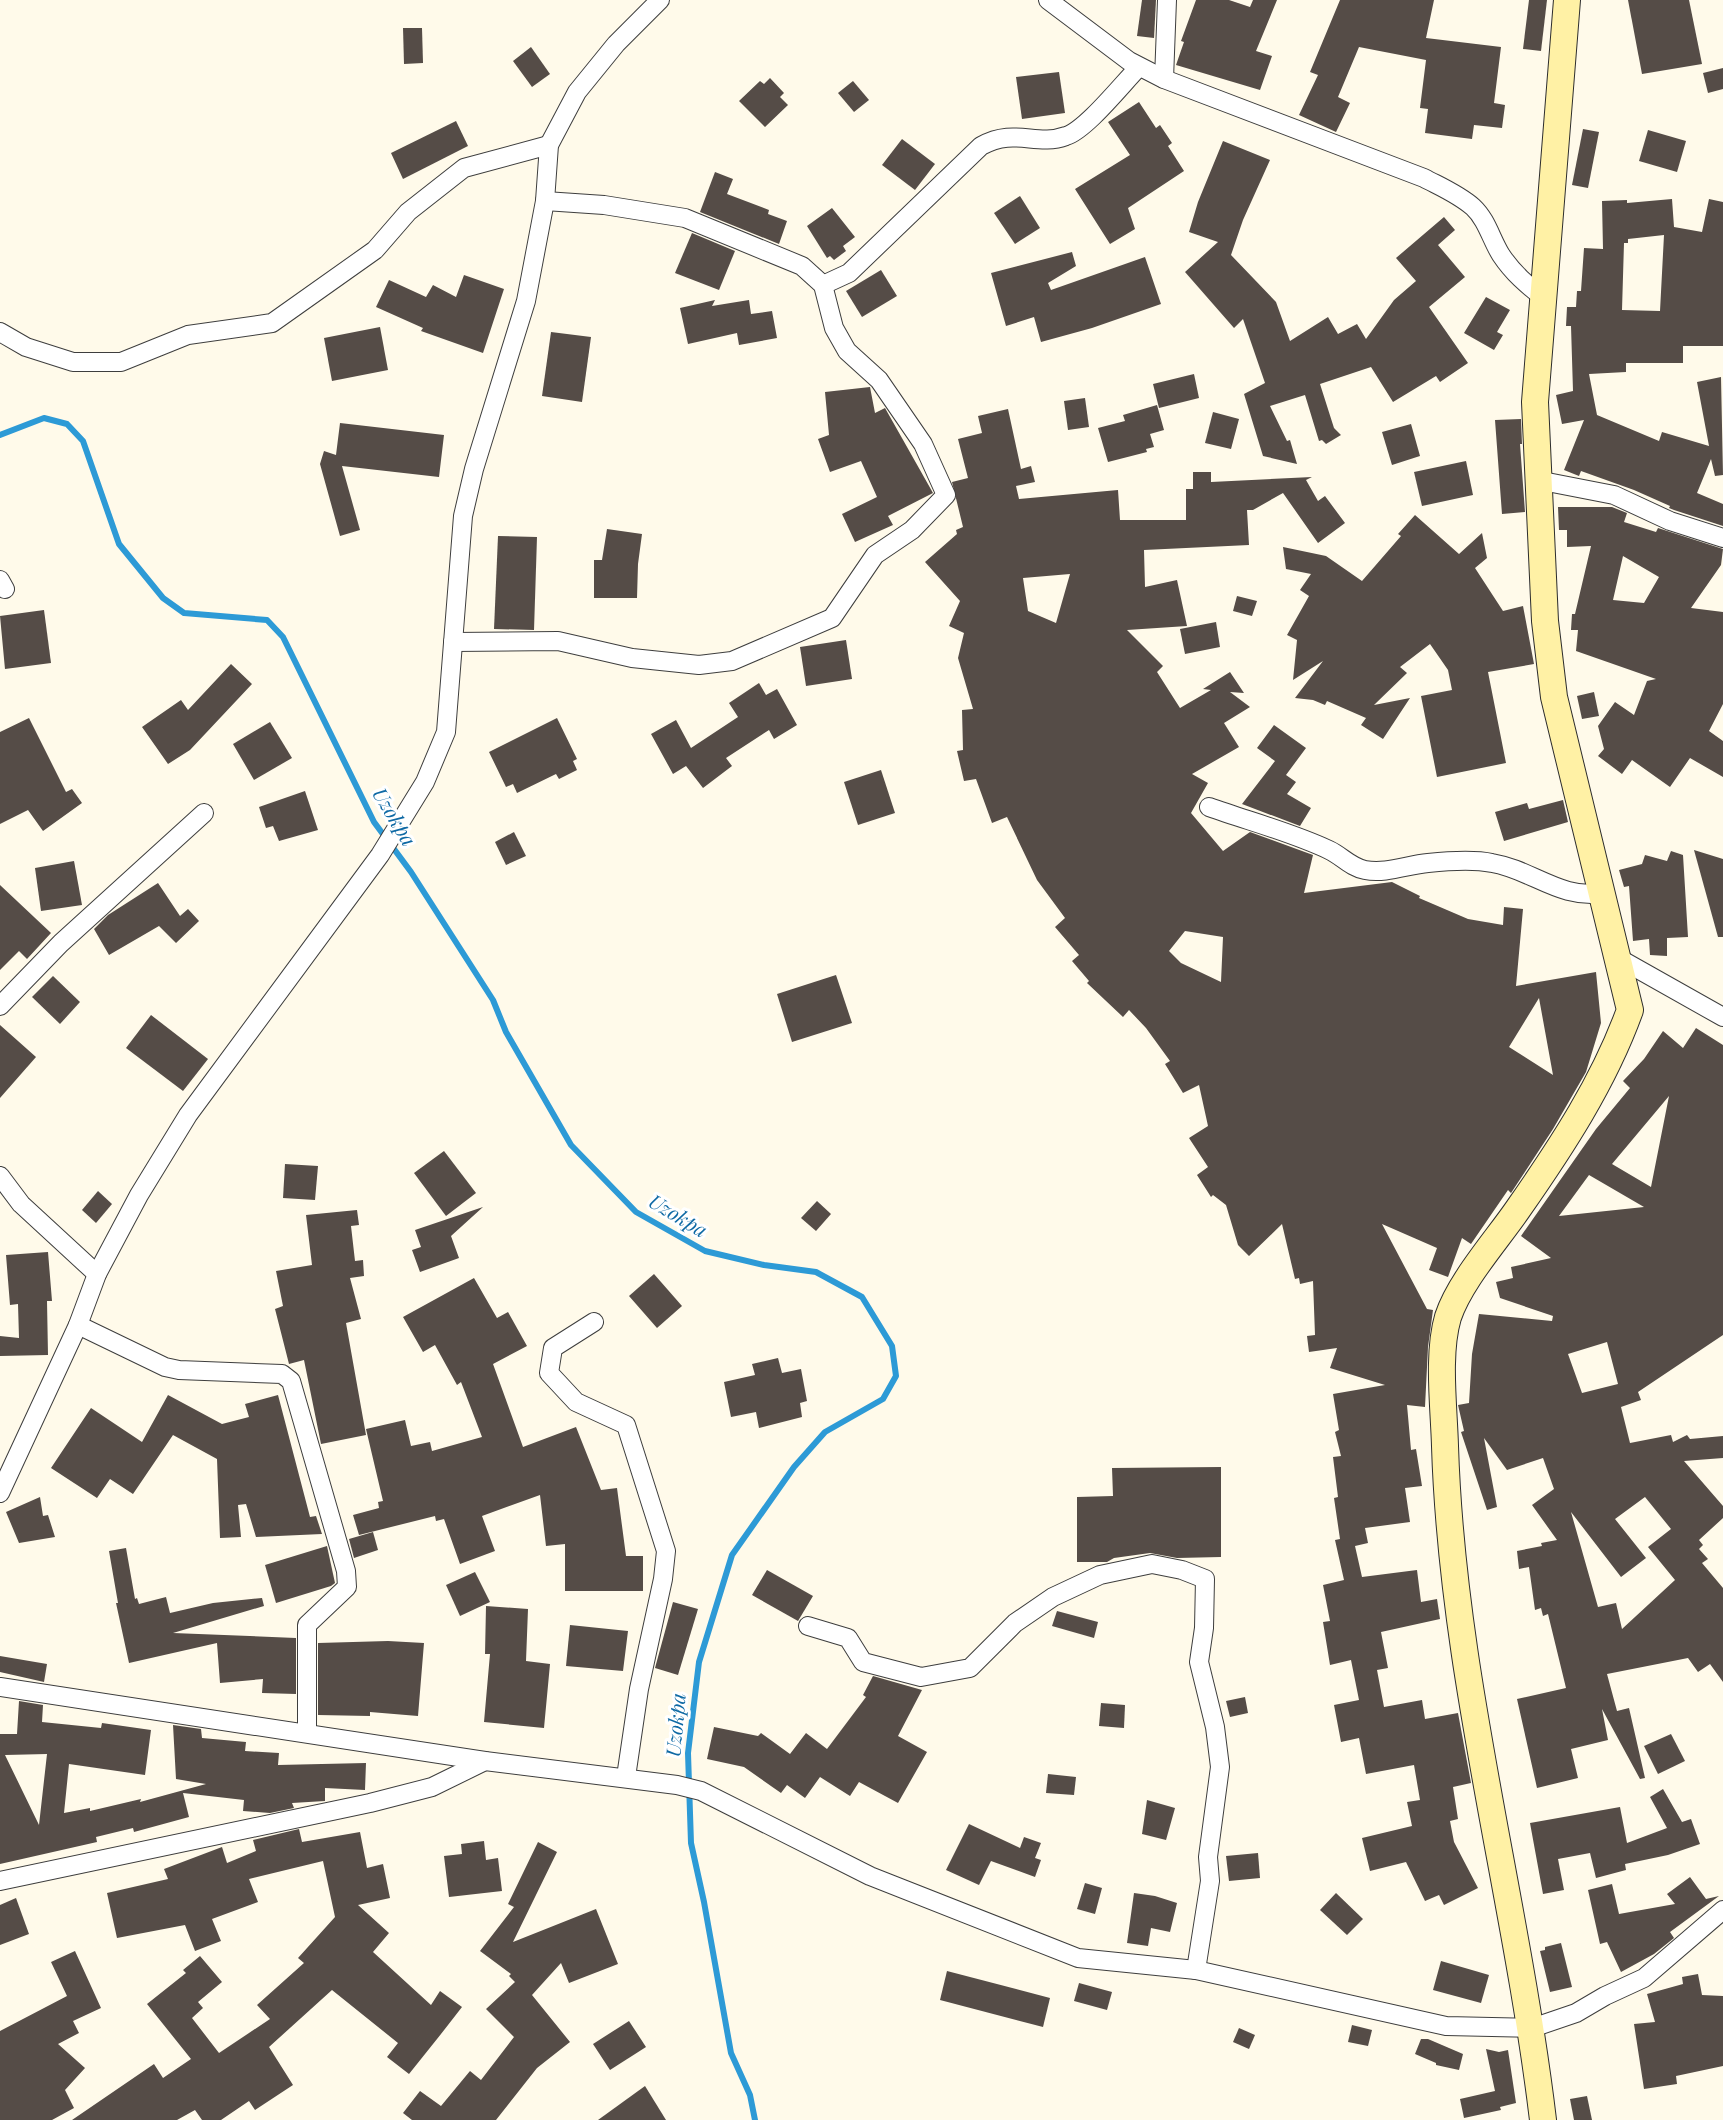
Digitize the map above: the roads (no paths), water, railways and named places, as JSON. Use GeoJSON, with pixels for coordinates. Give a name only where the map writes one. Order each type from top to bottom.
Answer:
{"type":"FeatureCollection","features":[{"type":"Feature","properties":{"kind":"main road"},"geometry":{"type":"LineString","coordinates":[[1543,2120],[1532,2028],[1474,1708],[1447,1520],[1444,1350],[1448,1318],[1464,1287],[1585,1106],[1619,1040],[1630,1010],[1620,958],[1554,697],[1545,621],[1535,402],[1567,0]]}},
{"type":"Feature","properties":{"kind":"street"},"geometry":{"type":"LineString","coordinates":[[0,1493],[78,1325],[97,1274],[139,1194],[188,1115],[380,855],[425,782],[446,732],[463,516],[474,469],[526,301],[545,201],[549,145],[577,92],[616,44],[660,0]]}},
{"type":"Feature","properties":{"kind":"street"},"geometry":{"type":"LineString","coordinates":[[1048,0],[1139,67],[1164,79],[1424,178],[1456,194],[1474,208],[1490,231],[1501,254],[1521,282],[1544,298]]}},
{"type":"Feature","properties":{"kind":"street"},"geometry":{"type":"LineString","coordinates":[[1164,79],[1167,0]]}},
{"type":"Feature","properties":{"kind":"street"},"geometry":{"type":"LineString","coordinates":[[823,285],[849,273],[981,146],[996,137],[1018,136],[1048,139],[1066,136],[1079,129],[1139,67]]}},
{"type":"Feature","properties":{"kind":"street"},"geometry":{"type":"LineString","coordinates":[[0,332],[26,347],[73,362],[121,362],[188,335],[272,323],[375,250],[408,212],[464,168],[549,145]]}},
{"type":"Feature","properties":{"kind":"street"},"geometry":{"type":"LineString","coordinates":[[453,642],[558,641],[632,658],[699,665],[732,661],[832,618],[875,555],[912,530],[946,495],[923,444],[879,380],[847,351],[834,328],[823,285],[802,266],[685,218],[604,205],[545,201]]}},
{"type":"Feature","properties":{"kind":"street"},"geometry":{"type":"LineString","coordinates":[[1538,480],[1614,495],[1670,521],[1723,538]]}},
{"type":"Feature","properties":{"kind":"street"},"geometry":{"type":"LineString","coordinates":[[1209,807],[1331,850],[1351,865],[1366,870],[1388,871],[1428,863],[1491,863],[1545,881],[1570,893],[1585,896],[1604,893]]}},
{"type":"Feature","properties":{"kind":"street"},"geometry":{"type":"LineString","coordinates":[[0,1006],[60,943],[204,813]]}},
{"type":"Feature","properties":{"kind":"street"},"geometry":{"type":"LineString","coordinates":[[1620,958],[1723,1017]]}},
{"type":"Feature","properties":{"kind":"street"},"geometry":{"type":"LineString","coordinates":[[0,1176],[21,1204],[97,1274]]}},
{"type":"Feature","properties":{"kind":"street"},"geometry":{"type":"LineString","coordinates":[[594,1322],[553,1348],[549,1373],[576,1402],[626,1425],[666,1551],[639,1689],[626,1777]]}},
{"type":"Feature","properties":{"kind":"street"},"geometry":{"type":"LineString","coordinates":[[78,1325],[165,1367],[179,1370],[282,1374],[291,1381],[346,1571],[347,1587],[307,1625],[307,1732]]}},
{"type":"Feature","properties":{"kind":"street"},"geometry":{"type":"LineString","coordinates":[[808,1626],[848,1638],[863,1662],[921,1677],[970,1668],[1015,1623],[1053,1597],[1100,1575],[1152,1564],[1182,1570],[1205,1579],[1204,1628],[1199,1662],[1215,1727],[1220,1767],[1208,1857],[1210,1881],[1196,1970]]}},
{"type":"Feature","properties":{"kind":"street"},"geometry":{"type":"LineString","coordinates":[[0,1687],[307,1732],[485,1761],[677,1785],[701,1791],[870,1876],[1078,1958],[1196,1970],[1446,2026],[1532,2028],[1576,2013],[1605,1996],[1644,1978],[1723,1910]]}},
{"type":"Feature","properties":{"kind":"street"},"geometry":{"type":"LineString","coordinates":[[0,1881],[391,1798],[432,1787],[485,1761]]}},
{"type":"Feature","properties":{"kind":"waterway","name":"Uzokpa"},"geometry":{"type":"LineString","coordinates":[[0,435],[44,418],[67,424],[83,441],[119,544],[163,598],[184,613],[267,620],[283,637],[374,822],[411,872],[493,1000],[506,1032],[571,1145],[636,1212],[705,1251],[764,1265],[816,1272],[862,1297],[892,1346],[896,1376],[883,1399],[825,1432],[794,1467],[732,1555],[699,1662],[688,1753],[691,1843],[731,2053],[750,2095],[755,2120]]}}]}
